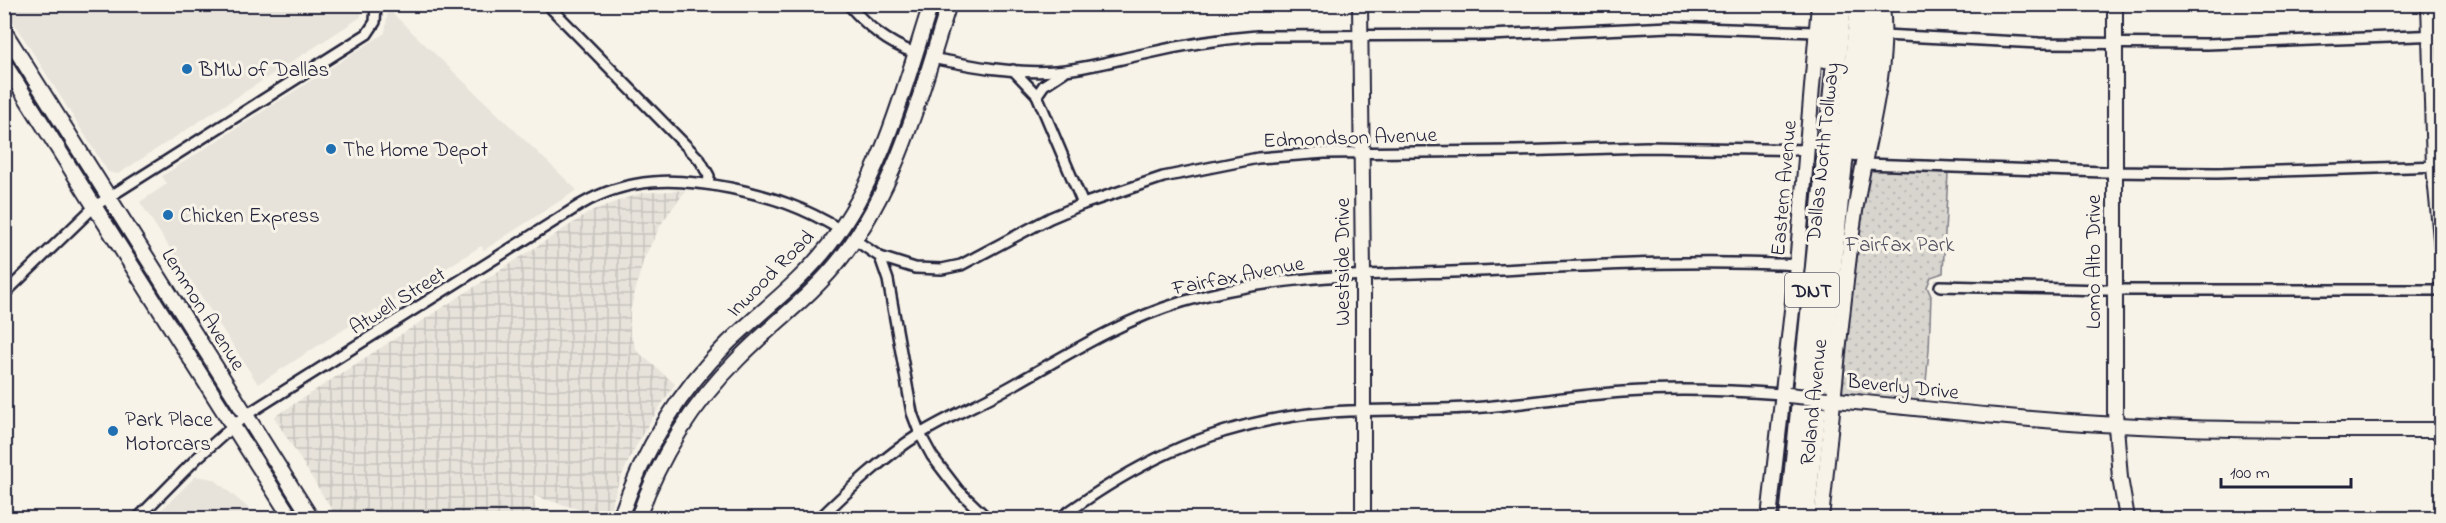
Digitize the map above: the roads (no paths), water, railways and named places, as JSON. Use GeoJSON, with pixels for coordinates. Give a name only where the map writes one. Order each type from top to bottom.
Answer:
{"type":"FeatureCollection","features":[{"type":"Feature","properties":{"kind":"highway"},"geometry":{"type":"LineString","coordinates":[[1824,162],[1828,4]]}},
{"type":"Feature","properties":{"kind":"highway","name":"Dallas North Tollway"},"geometry":{"type":"LineString","coordinates":[[1789,519],[1842,4]]}},
{"type":"Feature","properties":{"kind":"highway","name":"Dallas North Tollway"},"geometry":{"type":"LineString","coordinates":[[1805,519],[1860,4]]}},
{"type":"Feature","properties":{"kind":"highway"},"geometry":{"type":"LineString","coordinates":[[1837,228],[1868,88],[1876,4]]}},
{"type":"Feature","properties":{"kind":"street"},"geometry":{"type":"LineString","coordinates":[[4,294],[95,206],[367,34],[375,22],[376,4]]}},
{"type":"Feature","properties":{"kind":"street"},"geometry":{"type":"LineString","coordinates":[[547,4],[700,160],[709,176],[708,184]]}},
{"type":"Feature","properties":{"kind":"street"},"geometry":{"type":"LineString","coordinates":[[848,4],[868,26],[890,42],[915,53],[932,58],[1036,72],[1070,69],[1228,38],[1295,35],[1489,35],[1671,27],[1816,32]]}},
{"type":"Feature","properties":{"kind":"street","name":"Inwood Road"},"geometry":{"type":"LineString","coordinates":[[620,519],[646,453],[671,411],[702,370],[729,342],[802,277],[841,230],[881,155],[931,4]]}},
{"type":"Feature","properties":{"kind":"street","name":"Inwood Road"},"geometry":{"type":"LineString","coordinates":[[638,519],[661,461],[687,418],[739,358],[819,284],[855,240],[869,218],[896,164],[949,4]]}},
{"type":"Feature","properties":{"kind":"street","name":"Westside Drive"},"geometry":{"type":"LineString","coordinates":[[1360,4],[1363,519]]}},
{"type":"Feature","properties":{"kind":"street","name":"Eastern Avenue"},"geometry":{"type":"LineString","coordinates":[[1769,519],[1785,395],[1819,4]]}},
{"type":"Feature","properties":{"kind":"street","name":"Roland Avenue"},"geometry":{"type":"LineString","coordinates":[[1821,519],[1831,399],[1852,228],[1875,104],[1883,35],[1882,4]]}},
{"type":"Feature","properties":{"kind":"street","name":"Lomo Alto Drive"},"geometry":{"type":"LineString","coordinates":[[2115,4],[2115,425],[2127,519]]}},
{"type":"Feature","properties":{"kind":"street"},"geometry":{"type":"LineString","coordinates":[[2429,4],[2435,35],[2442,249]]}},
{"type":"Feature","properties":{"kind":"street","name":"Lemmon Avenue"},"geometry":{"type":"LineString","coordinates":[[4,31],[311,519]]}},
{"type":"Feature","properties":{"kind":"street"},"geometry":{"type":"LineString","coordinates":[[1883,35],[2039,43],[2115,44],[2290,42],[2435,35]]}},
{"type":"Feature","properties":{"kind":"street","name":"Lemmon Avenue"},"geometry":{"type":"LineString","coordinates":[[4,63],[291,519]]}},
{"type":"Feature","properties":{"kind":"street"},"geometry":{"type":"LineString","coordinates":[[1036,95],[1044,85],[1070,69]]}},
{"type":"Feature","properties":{"kind":"street"},"geometry":{"type":"LineString","coordinates":[[1012,70],[1036,95],[1083,204]]}},
{"type":"Feature","properties":{"kind":"street"},"geometry":{"type":"LineString","coordinates":[[22,92],[37,82]]}},
{"type":"Feature","properties":{"kind":"street","name":"Edmondson Avenue"},"geometry":{"type":"LineString","coordinates":[[855,240],[880,257],[915,268],[961,265],[1083,204],[1156,180],[1219,165],[1298,154],[1646,147],[1808,150]]}},
{"type":"Feature","properties":{"kind":"street"},"geometry":{"type":"LineString","coordinates":[[1864,164],[2115,172],[2320,171],[2438,166]]}},
{"type":"Feature","properties":{"kind":"street","name":"Atwell Street"},"geometry":{"type":"LineString","coordinates":[[138,519],[197,458],[246,415],[593,198],[639,182],[680,180],[771,196],[790,203],[841,230]]}},
{"type":"Feature","properties":{"kind":"street"},"geometry":{"type":"LineString","coordinates":[[848,218],[850,234],[855,240]]}},
{"type":"Feature","properties":{"kind":"street"},"geometry":{"type":"LineString","coordinates":[[841,230],[844,244],[842,256]]}},
{"type":"Feature","properties":{"kind":"street"},"geometry":{"type":"LineString","coordinates":[[880,257],[892,297],[912,413],[920,434],[932,456],[958,490],[987,519]]}},
{"type":"Feature","properties":{"kind":"street","name":"Fairfax Avenue"},"geometry":{"type":"LineString","coordinates":[[820,519],[876,466],[920,434],[977,406],[1104,333],[1158,310],[1214,293],[1254,285],[1363,274],[1670,262],[1735,261],[1797,265]]}},
{"type":"Feature","properties":{"kind":"street"},"geometry":{"type":"LineString","coordinates":[[139,276],[152,267]]}},
{"type":"Feature","properties":{"kind":"street"},"geometry":{"type":"LineString","coordinates":[[1940,286],[2114,290],[2442,290]]}},
{"type":"Feature","properties":{"kind":"street"},"geometry":{"type":"LineString","coordinates":[[150,293],[159,292],[186,335],[198,339]]}},
{"type":"Feature","properties":{"kind":"street","name":"Beverly Drive"},"geometry":{"type":"LineString","coordinates":[[1060,519],[1101,489],[1144,463],[1204,437],[1235,428],[1295,416],[1451,410],[1663,389],[1701,389],[1785,395],[1956,413],[2115,425],[2280,430],[2442,429]]}},
{"type":"Feature","properties":{"kind":"street"},"geometry":{"type":"LineString","coordinates":[[646,453],[661,461]]}},
{"type":"Feature","properties":{"kind":"place","name":"BMW of Dallas"},"geometry":{"type":"Point","coordinates":[187,69]}},
{"type":"Feature","properties":{"kind":"place","name":"The Home Depot"},"geometry":{"type":"Point","coordinates":[331,149]}},
{"type":"Feature","properties":{"kind":"place","name":"Chicken Express"},"geometry":{"type":"Point","coordinates":[168,215]}},
{"type":"Feature","properties":{"kind":"place","name":"Park Place Motorcars"},"geometry":{"type":"Point","coordinates":[113,431]}},
{"type":"Feature","properties":{"kind":"park label","name":"Fairfax Park"},"geometry":{"type":"Point","coordinates":[1900,244]}}]}
